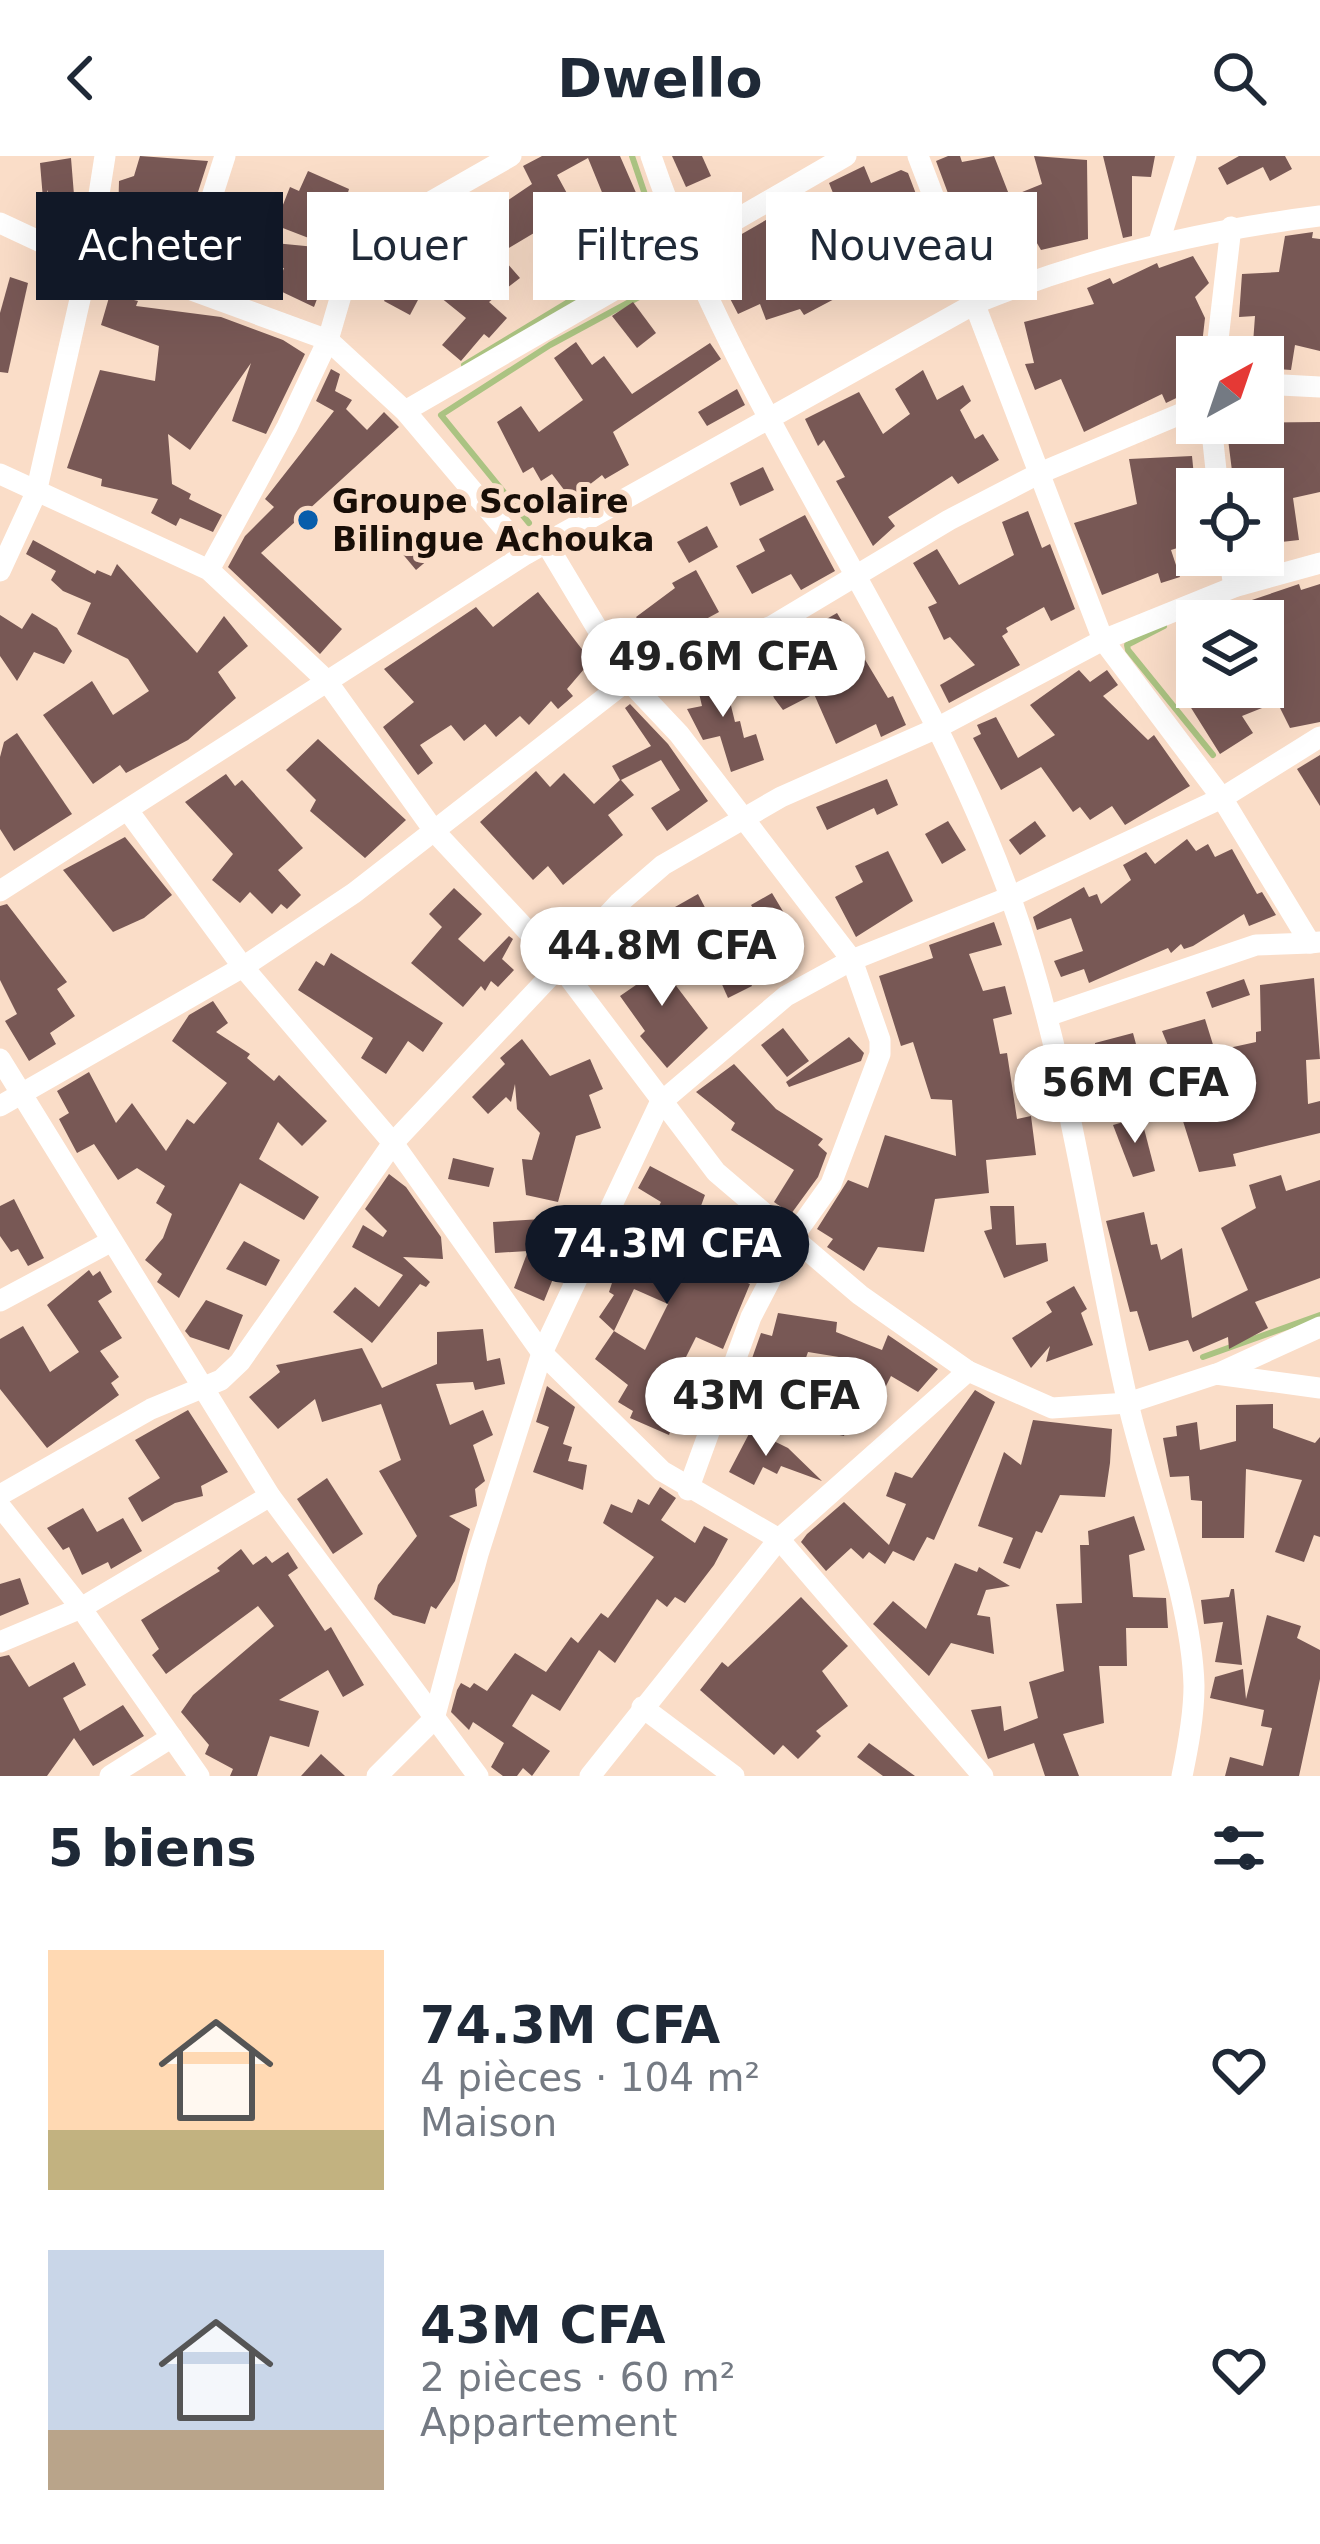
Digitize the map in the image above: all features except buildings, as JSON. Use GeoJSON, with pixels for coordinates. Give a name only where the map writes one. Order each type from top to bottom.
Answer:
{"type":"FeatureCollection","features":[{"type":"Feature","properties":{"kind":"street"},"geometry":{"type":"LineString","coordinates":[[99,192],[105,156]]}},
{"type":"Feature","properties":{"kind":"street"},"geometry":{"type":"LineString","coordinates":[[213,192],[225,156]]}},
{"type":"Feature","properties":{"kind":"street"},"geometry":{"type":"LineString","coordinates":[[209,570],[328,340],[349,268],[368,238],[511,156]]}},
{"type":"Feature","properties":{"kind":"street"},"geometry":{"type":"LineString","coordinates":[[651,156],[663,192]]}},
{"type":"Feature","properties":{"kind":"street"},"geometry":{"type":"LineString","coordinates":[[742,213],[846,156]]}},
{"type":"Feature","properties":{"kind":"street"},"geometry":{"type":"LineString","coordinates":[[918,156],[1103,640],[1222,798],[1315,943]]}},
{"type":"Feature","properties":{"kind":"street"},"geometry":{"type":"LineString","coordinates":[[1160,242],[1186,156]]}},
{"type":"Feature","properties":{"kind":"street"},"geometry":{"type":"LineString","coordinates":[[0,891],[536,549],[976,303],[1055,270],[1160,242],[1320,216]]}},
{"type":"Feature","properties":{"kind":"street"},"geometry":{"type":"LineString","coordinates":[[0,223],[36,240]]}},
{"type":"Feature","properties":{"kind":"street"},"geometry":{"type":"LineString","coordinates":[[1218,336],[1231,227]]}},
{"type":"Feature","properties":{"kind":"street"},"geometry":{"type":"LineString","coordinates":[[0,572],[36,493],[80,300]]}},
{"type":"Feature","properties":{"kind":"street"},"geometry":{"type":"LineString","coordinates":[[221,300],[328,340],[405,411],[536,549],[628,680],[852,959],[880,1054],[831,1184],[791,1240],[751,1317],[688,1490]]}},
{"type":"Feature","properties":{"kind":"street"},"geometry":{"type":"LineString","coordinates":[[405,411],[591,300]]}},
{"type":"Feature","properties":{"kind":"street"},"geometry":{"type":"LineString","coordinates":[[709,300],[935,729],[1010,897],[1046,1016],[1128,1402],[1186,1629],[1194,1684],[1182,1776]]}},
{"type":"Feature","properties":{"kind":"street"},"geometry":{"type":"LineString","coordinates":[[1284,385],[1320,387]]}},
{"type":"Feature","properties":{"kind":"street"},"geometry":{"type":"LineString","coordinates":[[0,1106],[244,967],[435,832],[628,680],[772,626],[949,520],[1040,473],[1176,415]]}},
{"type":"Feature","properties":{"kind":"street"},"geometry":{"type":"LineString","coordinates":[[0,474],[209,570],[326,680],[435,832],[561,967],[716,1172],[791,1240],[968,1371],[1052,1408],[1128,1402],[1216,1374],[1320,1327]]}},
{"type":"Feature","properties":{"kind":"street"},"geometry":{"type":"LineString","coordinates":[[0,1495],[198,1387],[221,1380],[240,1362],[393,1143],[619,903],[663,865],[743,818],[935,729],[1103,640],[1234,587],[1320,562]]}},
{"type":"Feature","properties":{"kind":"street"},"geometry":{"type":"LineString","coordinates":[[1232,576],[1234,587]]}},
{"type":"Feature","properties":{"kind":"street"},"geometry":{"type":"LineString","coordinates":[[377,1776],[434,1719],[478,1554],[542,1353],[660,1103],[786,996],[852,959],[1010,897],[1222,798],[1320,737]]}},
{"type":"Feature","properties":{"kind":"street"},"geometry":{"type":"LineString","coordinates":[[129,812],[244,967],[393,1143],[542,1353],[688,1490],[779,1539],[983,1776]]}},
{"type":"Feature","properties":{"kind":"street"},"geometry":{"type":"LineString","coordinates":[[1046,1016],[1256,945],[1315,943]]}},
{"type":"Feature","properties":{"kind":"street"},"geometry":{"type":"LineString","coordinates":[[0,1059],[198,1387],[270,1496],[478,1776]]}},
{"type":"Feature","properties":{"kind":"street"},"geometry":{"type":"LineString","coordinates":[[0,1301],[110,1242]]}},
{"type":"Feature","properties":{"kind":"street"},"geometry":{"type":"LineString","coordinates":[[590,1776],[779,1539],[968,1371]]}},
{"type":"Feature","properties":{"kind":"street"},"geometry":{"type":"LineString","coordinates":[[1216,1374],[1320,1388]]}},
{"type":"Feature","properties":{"kind":"street"},"geometry":{"type":"LineString","coordinates":[[0,1642],[81,1608],[270,1496]]}},
{"type":"Feature","properties":{"kind":"street"},"geometry":{"type":"LineString","coordinates":[[0,1506],[81,1608],[199,1776]]}},
{"type":"Feature","properties":{"kind":"street"},"geometry":{"type":"LineString","coordinates":[[642,1707],[734,1776]]}},
{"type":"Feature","properties":{"kind":"street"},"geometry":{"type":"LineString","coordinates":[[110,1776],[172,1737]]}},
{"type":"Feature","properties":{"kind":"waterway"},"geometry":{"type":"LineString","coordinates":[[464,365],[656,249],[659,236],[632,156]]}},
{"type":"Feature","properties":{"kind":"waterway"},"geometry":{"type":"LineString","coordinates":[[529,523],[441,415],[550,345],[633,300]]}},
{"type":"Feature","properties":{"kind":"waterway"},"geometry":{"type":"LineString","coordinates":[[1164,626],[1127,645],[1128,650],[1213,755]]}},
{"type":"Feature","properties":{"kind":"waterway"},"geometry":{"type":"LineString","coordinates":[[1203,1357],[1320,1315]]}},
{"type":"Feature","properties":{"kind":"place","name":"Groupe Scolaire Bilingue Achouka"},"geometry":{"type":"Point","coordinates":[308,520]}}]}
